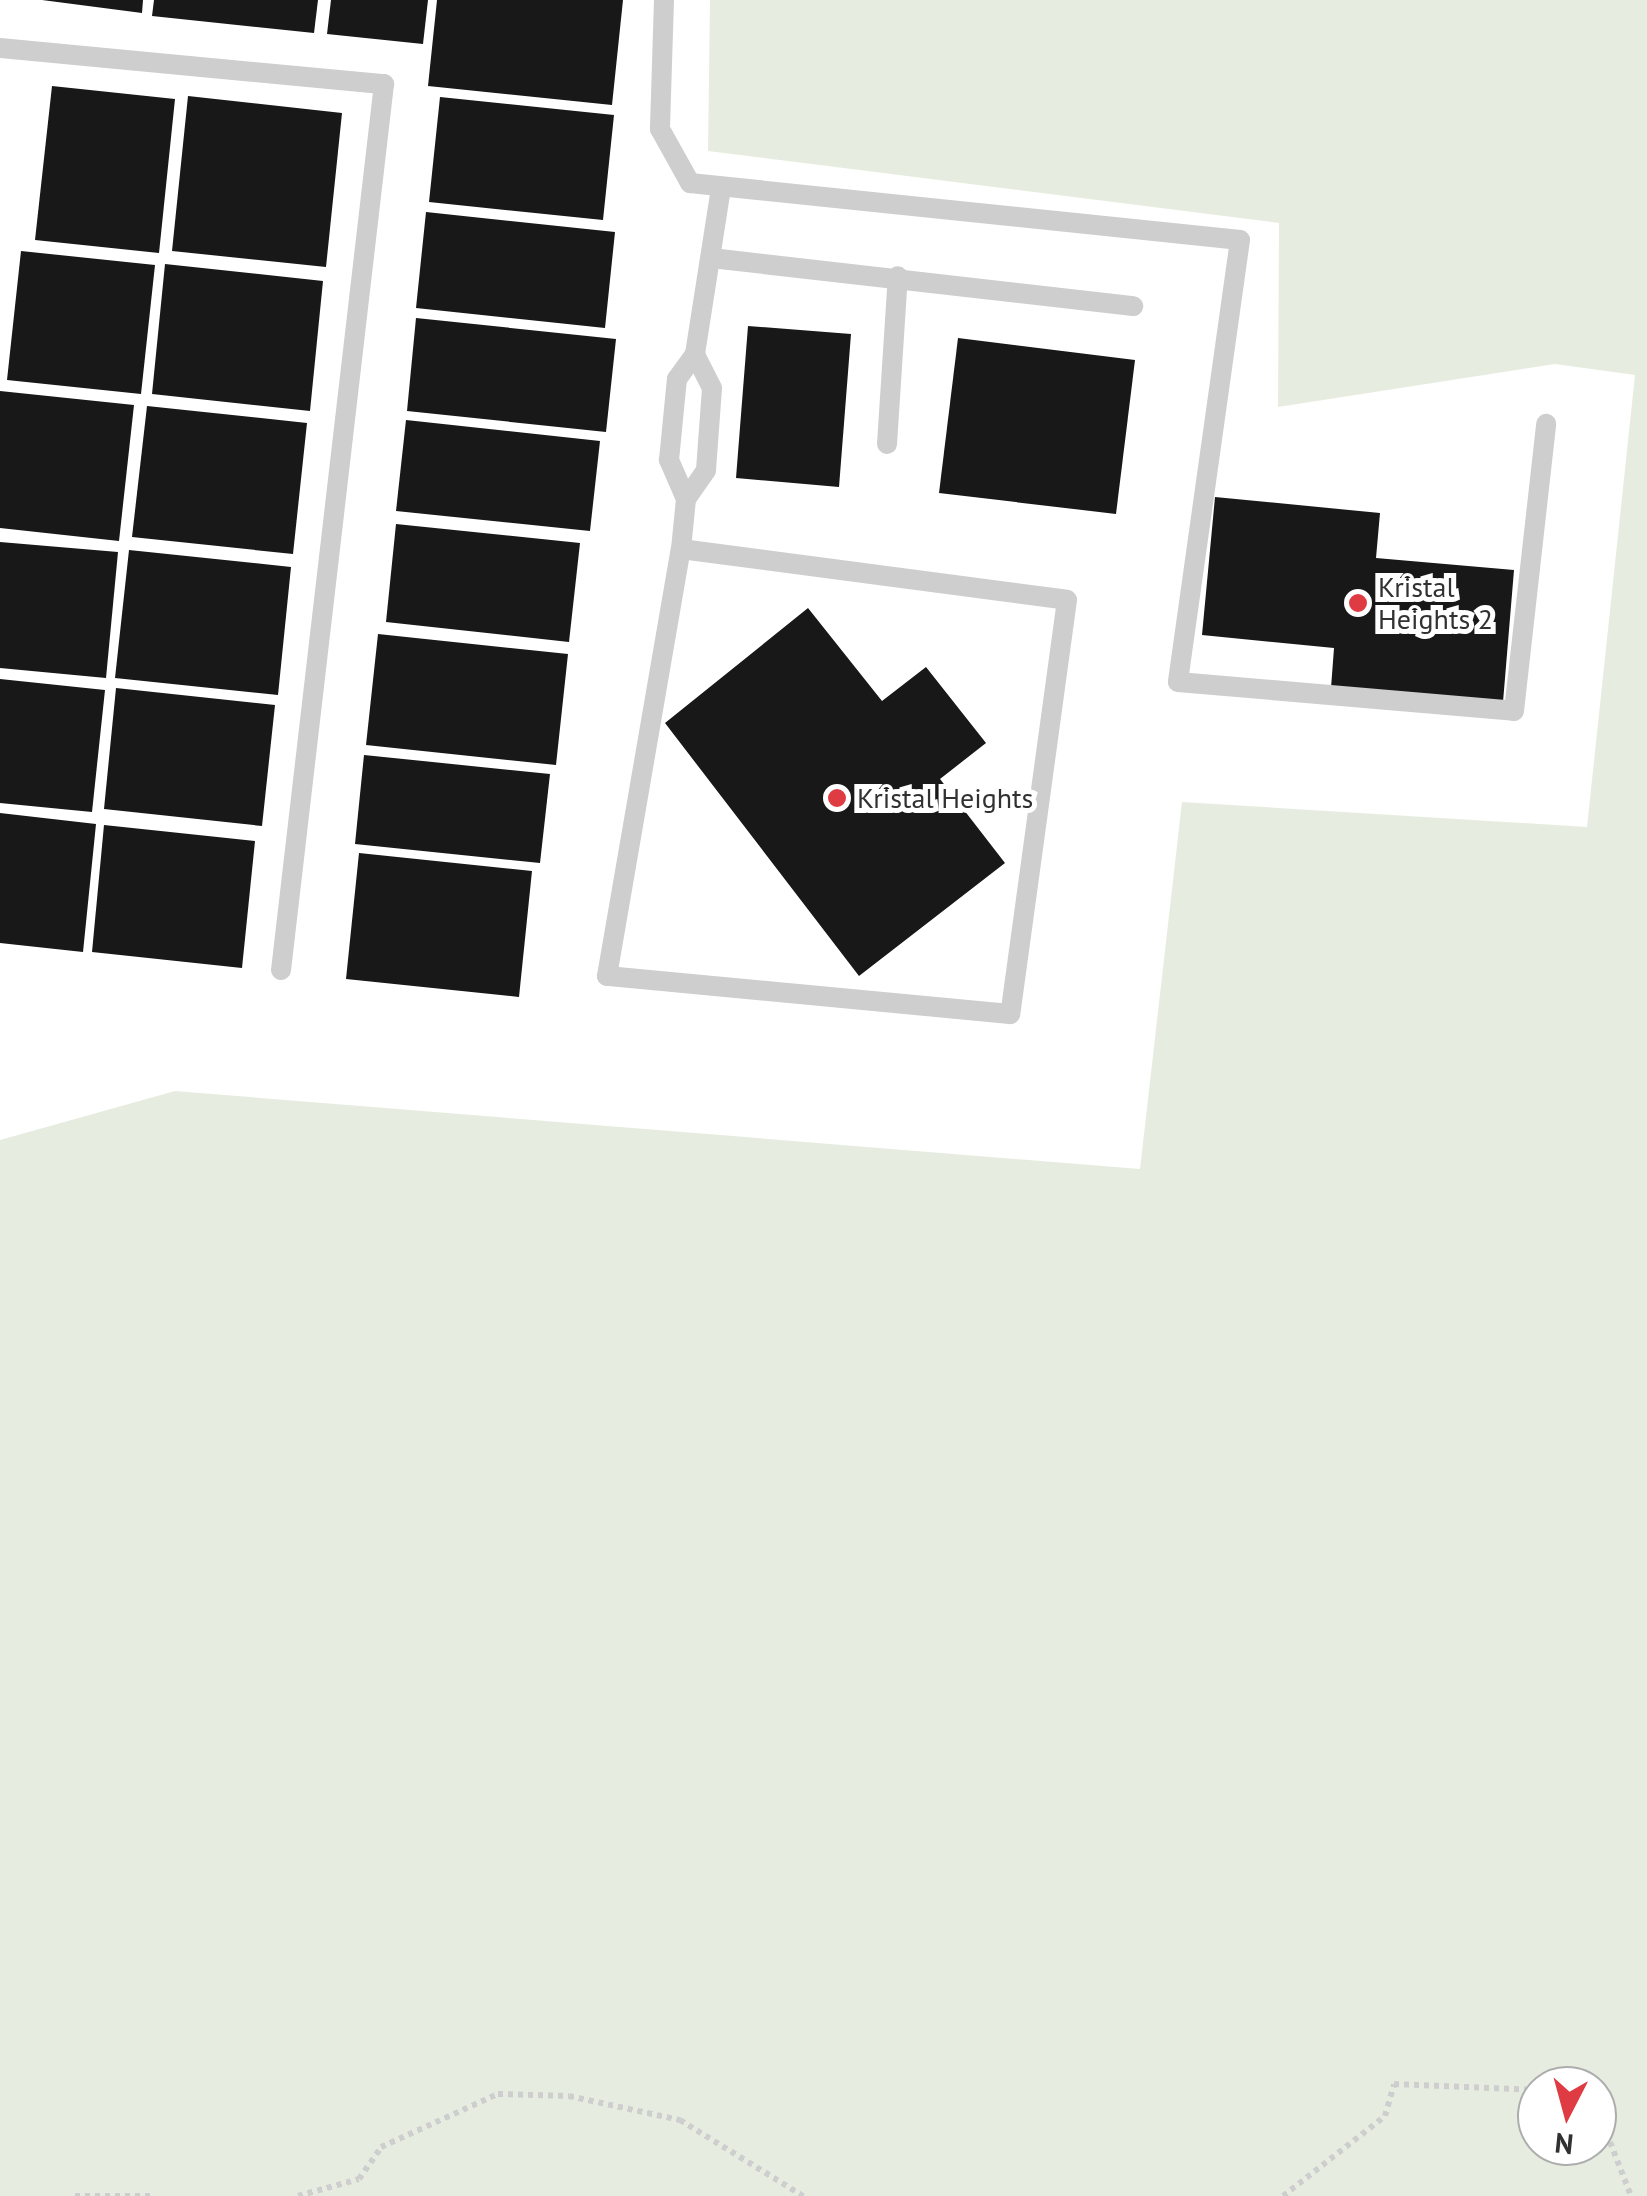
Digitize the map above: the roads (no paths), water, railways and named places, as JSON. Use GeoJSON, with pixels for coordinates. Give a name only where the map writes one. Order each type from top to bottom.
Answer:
{"type":"FeatureCollection","features":[{"type":"Feature","properties":{"kind":"lane"},"geometry":{"type":"LineString","coordinates":[[664,0],[660,129],[690,183],[1240,240],[1178,682],[1514,711],[1546,424]]}},
{"type":"Feature","properties":{"kind":"lane"},"geometry":{"type":"LineString","coordinates":[[0,48],[384,84],[281,970]]}},
{"type":"Feature","properties":{"kind":"lane"},"geometry":{"type":"LineString","coordinates":[[686,499],[669,460],[677,379],[695,354],[721,188]]}},
{"type":"Feature","properties":{"kind":"lane"},"geometry":{"type":"LineString","coordinates":[[711,258],[898,276],[1133,306]]}},
{"type":"Feature","properties":{"kind":"lane"},"geometry":{"type":"LineString","coordinates":[[887,444],[898,276]]}},
{"type":"Feature","properties":{"kind":"lane"},"geometry":{"type":"LineString","coordinates":[[681,548],[1067,600],[1010,1014],[607,976],[681,548],[686,499],[706,470],[712,388],[695,354]]}},
{"type":"Feature","properties":{"kind":"place","name":"Kristal Heights 2"},"geometry":{"type":"Point","coordinates":[1358,603]}},
{"type":"Feature","properties":{"kind":"place","name":"Kristal Heights"},"geometry":{"type":"Point","coordinates":[837,798]}}]}
